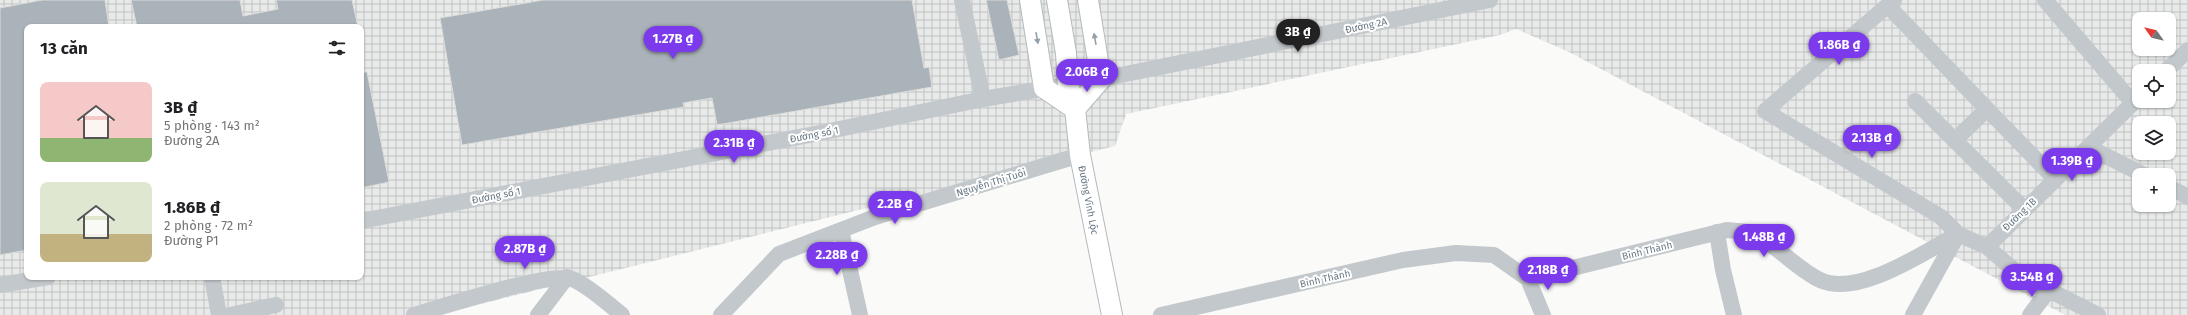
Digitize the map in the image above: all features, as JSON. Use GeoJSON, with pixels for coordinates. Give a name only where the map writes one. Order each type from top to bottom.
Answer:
{"type":"FeatureCollection","features":[{"type":"Feature","properties":{"kind":"main road"},"geometry":{"type":"LineString","coordinates":[[1030,0],[1044,88],[1075,109],[1101,79],[1088,0]]}},
{"type":"Feature","properties":{"kind":"main road","name":"Đường Vĩnh Lộc"},"geometry":{"type":"LineString","coordinates":[[1057,0],[1066,53],[1068,84],[1075,109],[1080,155],[1112,315]]}},
{"type":"Feature","properties":{"kind":"street"},"geometry":{"type":"LineString","coordinates":[[962,0],[983,99]]}},
{"type":"Feature","properties":{"kind":"street","name":"Đường 2A"},"geometry":{"type":"LineString","coordinates":[[1101,79],[1490,0]]}},
{"type":"Feature","properties":{"kind":"street"},"geometry":{"type":"LineString","coordinates":[[2045,0],[2132,96]]}},
{"type":"Feature","properties":{"kind":"street"},"geometry":{"type":"LineString","coordinates":[[2055,179],[1987,109],[1891,3],[1765,111],[1941,217],[1958,234],[1987,248],[2021,276],[2098,315]]}},
{"type":"Feature","properties":{"kind":"street"},"geometry":{"type":"LineString","coordinates":[[2173,64],[2188,50]]}},
{"type":"Feature","properties":{"kind":"street","name":"Đường số 1"},"geometry":{"type":"LineString","coordinates":[[364,220],[820,133],[983,99],[1101,79]]}},
{"type":"Feature","properties":{"kind":"street"},"geometry":{"type":"LineString","coordinates":[[1915,101],[2024,209]]}},
{"type":"Feature","properties":{"kind":"street","name":"Đường 1B"},"geometry":{"type":"LineString","coordinates":[[1987,248],[2024,209],[2132,104]]}},
{"type":"Feature","properties":{"kind":"street"},"geometry":{"type":"LineString","coordinates":[[1955,140],[1987,109]]}},
{"type":"Feature","properties":{"kind":"street"},"geometry":{"type":"LineString","coordinates":[[2088,147],[2132,169]]}},
{"type":"Feature","properties":{"kind":"street","name":"Nguyễn Thị Tuôi"},"geometry":{"type":"LineString","coordinates":[[721,315],[779,254],[875,217],[1080,155]]}},
{"type":"Feature","properties":{"kind":"street"},"geometry":{"type":"LineString","coordinates":[[2176,191],[2188,197]]}},
{"type":"Feature","properties":{"kind":"street"},"geometry":{"type":"LineString","coordinates":[[841,230],[860,315]]}},
{"type":"Feature","properties":{"kind":"street","name":"Bình Thành"},"geometry":{"type":"LineString","coordinates":[[1161,315],[1403,260],[1456,253],[1494,255],[1528,279],[1717,232],[1738,230],[1756,235],[1819,280],[1838,286],[1848,286],[1877,277],[1958,234]]}},
{"type":"Feature","properties":{"kind":"street"},"geometry":{"type":"LineString","coordinates":[[1717,232],[1723,270],[1734,315]]}},
{"type":"Feature","properties":{"kind":"street"},"geometry":{"type":"LineString","coordinates":[[1913,315],[1958,234]]}},
{"type":"Feature","properties":{"kind":"street"},"geometry":{"type":"LineString","coordinates":[[414,315],[504,289],[556,277],[574,279],[612,312]]}},
{"type":"Feature","properties":{"kind":"street"},"geometry":{"type":"LineString","coordinates":[[538,315],[567,278]]}},
{"type":"Feature","properties":{"kind":"street"},"geometry":{"type":"LineString","coordinates":[[1528,279],[1543,315]]}},
{"type":"Feature","properties":{"kind":"street"},"geometry":{"type":"LineString","coordinates":[[0,285],[30,280]]}},
{"type":"Feature","properties":{"kind":"street"},"geometry":{"type":"LineString","coordinates":[[213,280],[219,315]]}},
{"type":"Feature","properties":{"kind":"street"},"geometry":{"type":"LineString","coordinates":[[2030,315],[2048,291]]}},
{"type":"Feature","properties":{"kind":"street"},"geometry":{"type":"LineString","coordinates":[[230,315],[276,305]]}},
{"type":"Feature","properties":{"kind":"shaded area"},"geometry":{"type":"Polygon","coordinates":[[[0,0],[2188,0],[2188,315],[2065,315],[1567,51],[1516,29],[1500,35],[1126,114],[1115,146],[437,315],[0,315],[0,0]]]}},
{"type":"Feature","properties":{"kind":"building"},"geometry":{"type":"Polygon","coordinates":[[[42,0],[105,0],[109,24],[24,24],[24,251],[0,255],[0,8],[42,0]]]}},
{"type":"Feature","properties":{"kind":"building"},"geometry":{"type":"Polygon","coordinates":[[[131,0],[240,0],[243,16],[278,9],[276,0],[352,0],[357,24],[136,24],[131,0]]]}},
{"type":"Feature","properties":{"kind":"building"},"geometry":{"type":"Polygon","coordinates":[[[543,0],[912,0],[924,68],[929,67],[932,87],[717,125],[712,98],[683,103],[684,107],[462,145],[440,18],[543,0]]]}},
{"type":"Feature","properties":{"kind":"building"},"geometry":{"type":"Polygon","coordinates":[[[986,0],[1007,0],[1019,55],[999,60],[986,0]]]}},
{"type":"Feature","properties":{"kind":"building"},"geometry":{"type":"Polygon","coordinates":[[[364,72],[367,72],[389,182],[364,187],[364,72]]]}}]}
